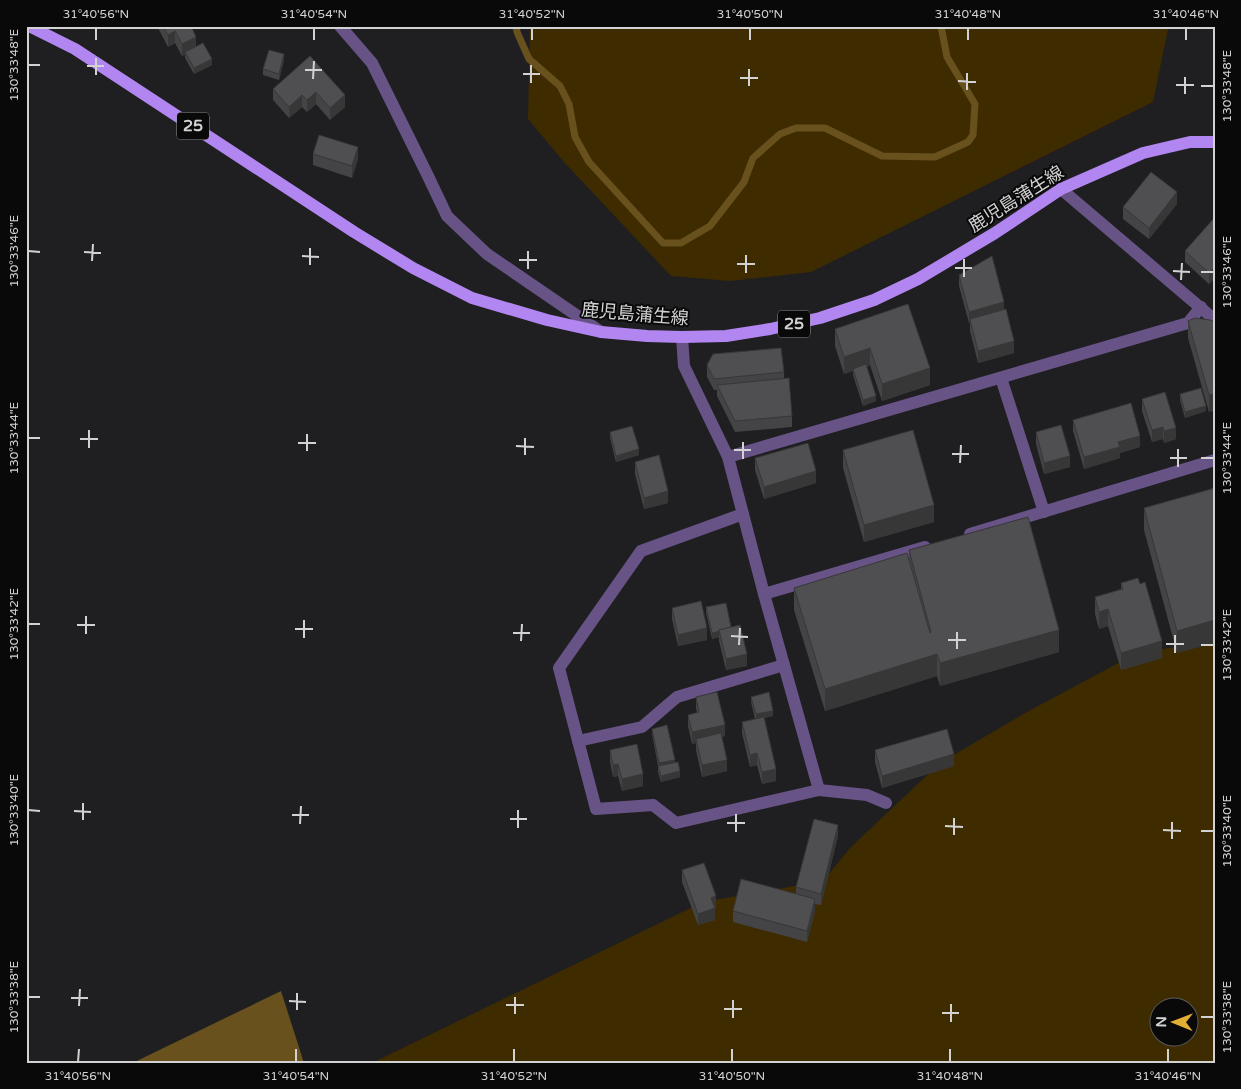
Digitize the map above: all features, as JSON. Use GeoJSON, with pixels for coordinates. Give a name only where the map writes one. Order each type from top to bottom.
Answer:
{"type":"FeatureCollection","features":[{"type":"Feature","properties":{"kind":"main road","name":"鹿児島蒲生線"},"geometry":{"type":"LineString","coordinates":[[28,26],[74,49],[354,232],[413,268],[472,298],[548,320],[601,332],[647,336],[726,336],[820,318],[874,300],[918,279],[995,233],[1061,189],[1143,153],[1190,142],[1215,142]]}},
{"type":"Feature","properties":{"kind":"street"},"geometry":{"type":"LineString","coordinates":[[340,26],[372,63],[446,216],[487,254],[601,332]]}},
{"type":"Feature","properties":{"kind":"street"},"geometry":{"type":"LineString","coordinates":[[1061,189],[1215,320]]}},
{"type":"Feature","properties":{"kind":"street"},"geometry":{"type":"LineString","coordinates":[[728,457],[1188,323],[1201,307]]}},
{"type":"Feature","properties":{"kind":"street"},"geometry":{"type":"LineString","coordinates":[[682,337],[684,366],[728,457],[819,790]]}},
{"type":"Feature","properties":{"kind":"street"},"geometry":{"type":"LineString","coordinates":[[1001,378],[1044,512]]}},
{"type":"Feature","properties":{"kind":"street"},"geometry":{"type":"LineString","coordinates":[[960,536],[1215,460]]}},
{"type":"Feature","properties":{"kind":"street"},"geometry":{"type":"LineString","coordinates":[[743,514],[641,551],[559,668],[596,809],[653,805],[676,823],[819,790],[867,795],[886,803]]}},
{"type":"Feature","properties":{"kind":"street"},"geometry":{"type":"LineString","coordinates":[[764,594],[932,545]]}},
{"type":"Feature","properties":{"kind":"street"},"geometry":{"type":"LineString","coordinates":[[578,741],[642,727],[677,697],[784,665]]}},
{"type":"Feature","properties":{"kind":"shaded area"},"geometry":{"type":"Polygon","coordinates":[[[530,26],[1167,26],[1168,29],[1153,102],[811,272],[730,281],[671,276],[564,162],[528,119],[530,26]]]}},
{"type":"Feature","properties":{"kind":"shaded area"},"geometry":{"type":"Polygon","coordinates":[[[1215,641],[1215,1063],[374,1062],[703,902],[823,881],[851,847],[940,763],[1027,712],[1137,653],[1215,641]]]}},
{"type":"Feature","properties":{"kind":"shaded area"},"geometry":{"type":"Polygon","coordinates":[[[281,991],[304,1063],[133,1063],[147,1056],[281,991]]]}},
{"type":"Feature","properties":{"kind":"building"},"geometry":{"type":"Polygon","coordinates":[[[163,26],[191,26],[196,37],[182,44],[175,31],[168,35],[163,26]]]}},
{"type":"Feature","properties":{"kind":"building"},"geometry":{"type":"Polygon","coordinates":[[[203,43],[212,59],[194,68],[185,52],[203,43]]]}},
{"type":"Feature","properties":{"kind":"building"},"geometry":{"type":"Polygon","coordinates":[[[269,50],[284,54],[279,74],[263,69],[269,50]]]}},
{"type":"Feature","properties":{"kind":"building"},"geometry":{"type":"Polygon","coordinates":[[[310,56],[345,95],[330,108],[316,92],[307,100],[302,95],[289,107],[273,89],[310,56]]]}},
{"type":"Feature","properties":{"kind":"building"},"geometry":{"type":"Polygon","coordinates":[[[319,135],[358,147],[352,166],[313,154],[319,135]]]}},
{"type":"Feature","properties":{"kind":"building"},"geometry":{"type":"Polygon","coordinates":[[[1151,172],[1177,192],[1149,228],[1123,207],[1151,172]]]}},
{"type":"Feature","properties":{"kind":"building"},"geometry":{"type":"Polygon","coordinates":[[[1215,217],[1215,267],[1209,273],[1185,251],[1215,217]]]}},
{"type":"Feature","properties":{"kind":"building"},"geometry":{"type":"Polygon","coordinates":[[[992,256],[1004,302],[969,312],[959,275],[992,256]]]}},
{"type":"Feature","properties":{"kind":"building"},"geometry":{"type":"Polygon","coordinates":[[[908,304],[930,368],[882,384],[870,348],[844,357],[835,329],[908,304]]]}},
{"type":"Feature","properties":{"kind":"building"},"geometry":{"type":"Polygon","coordinates":[[[1006,309],[1014,341],[978,351],[970,319],[1006,309]]]}},
{"type":"Feature","properties":{"kind":"building"},"geometry":{"type":"Polygon","coordinates":[[[1195,318],[1215,322],[1215,394],[1209,395],[1188,321],[1195,318]]]}},
{"type":"Feature","properties":{"kind":"building"},"geometry":{"type":"Polygon","coordinates":[[[781,348],[784,372],[714,379],[707,365],[713,354],[781,348]]]}},
{"type":"Feature","properties":{"kind":"building"},"geometry":{"type":"Polygon","coordinates":[[[866,364],[876,396],[863,400],[853,369],[866,364]]]}},
{"type":"Feature","properties":{"kind":"building"},"geometry":{"type":"Polygon","coordinates":[[[789,378],[792,416],[735,421],[717,385],[789,378]]]}},
{"type":"Feature","properties":{"kind":"building"},"geometry":{"type":"Polygon","coordinates":[[[1201,388],[1206,406],[1185,412],[1180,394],[1201,388]]]}},
{"type":"Feature","properties":{"kind":"building"},"geometry":{"type":"Polygon","coordinates":[[[1165,392],[1176,428],[1164,431],[1163,427],[1152,430],[1142,399],[1165,392]]]}},
{"type":"Feature","properties":{"kind":"building"},"geometry":{"type":"Polygon","coordinates":[[[1131,403],[1140,436],[1118,442],[1120,447],[1084,457],[1073,420],[1131,403]]]}},
{"type":"Feature","properties":{"kind":"building"},"geometry":{"type":"Polygon","coordinates":[[[1061,425],[1070,456],[1044,463],[1036,432],[1061,425]]]}},
{"type":"Feature","properties":{"kind":"building"},"geometry":{"type":"Polygon","coordinates":[[[632,426],[639,449],[616,456],[610,432],[632,426]]]}},
{"type":"Feature","properties":{"kind":"building"},"geometry":{"type":"Polygon","coordinates":[[[913,430],[934,505],[864,525],[843,450],[913,430]]]}},
{"type":"Feature","properties":{"kind":"building"},"geometry":{"type":"Polygon","coordinates":[[[808,443],[816,471],[764,487],[755,458],[808,443]]]}},
{"type":"Feature","properties":{"kind":"building"},"geometry":{"type":"Polygon","coordinates":[[[659,455],[668,491],[644,498],[635,462],[659,455]]]}},
{"type":"Feature","properties":{"kind":"building"},"geometry":{"type":"Polygon","coordinates":[[[1215,488],[1215,620],[1177,631],[1144,508],[1215,488]]]}},
{"type":"Feature","properties":{"kind":"building"},"geometry":{"type":"Polygon","coordinates":[[[1028,517],[1059,630],[940,663],[937,654],[825,689],[794,588],[907,553],[930,633],[909,550],[1028,517]]]}},
{"type":"Feature","properties":{"kind":"building"},"geometry":{"type":"Polygon","coordinates":[[[1138,578],[1140,584],[1145,582],[1162,641],[1121,653],[1108,609],[1099,612],[1095,597],[1123,589],[1121,583],[1138,578]]]}},
{"type":"Feature","properties":{"kind":"building"},"geometry":{"type":"Polygon","coordinates":[[[701,601],[707,628],[678,635],[672,608],[701,601]]]}},
{"type":"Feature","properties":{"kind":"building"},"geometry":{"type":"Polygon","coordinates":[[[726,603],[731,627],[712,633],[706,607],[726,603]]]}},
{"type":"Feature","properties":{"kind":"building"},"geometry":{"type":"Polygon","coordinates":[[[740,625],[747,654],[726,659],[719,630],[740,625]]]}},
{"type":"Feature","properties":{"kind":"building"},"geometry":{"type":"Polygon","coordinates":[[[717,692],[725,725],[692,732],[688,715],[699,712],[696,697],[717,692]]]}},
{"type":"Feature","properties":{"kind":"building"},"geometry":{"type":"Polygon","coordinates":[[[769,692],[773,711],[756,714],[751,697],[769,692]]]}},
{"type":"Feature","properties":{"kind":"building"},"geometry":{"type":"Polygon","coordinates":[[[764,717],[776,769],[762,772],[757,753],[750,755],[742,722],[764,717]]]}},
{"type":"Feature","properties":{"kind":"building"},"geometry":{"type":"Polygon","coordinates":[[[667,725],[675,760],[659,763],[652,729],[667,725]]]}},
{"type":"Feature","properties":{"kind":"building"},"geometry":{"type":"Polygon","coordinates":[[[947,729],[954,754],[882,776],[875,750],[947,729]]]}},
{"type":"Feature","properties":{"kind":"building"},"geometry":{"type":"Polygon","coordinates":[[[721,733],[727,760],[702,765],[696,739],[721,733]]]}},
{"type":"Feature","properties":{"kind":"building"},"geometry":{"type":"Polygon","coordinates":[[[637,744],[643,774],[622,779],[618,764],[613,765],[610,750],[637,744]]]}},
{"type":"Feature","properties":{"kind":"building"},"geometry":{"type":"Polygon","coordinates":[[[678,762],[680,771],[661,776],[658,766],[678,762]]]}},
{"type":"Feature","properties":{"kind":"building"},"geometry":{"type":"Polygon","coordinates":[[[814,819],[838,825],[821,894],[796,887],[814,819]]]}},
{"type":"Feature","properties":{"kind":"building"},"geometry":{"type":"Polygon","coordinates":[[[704,863],[716,896],[711,898],[715,908],[698,914],[682,870],[704,863]]]}},
{"type":"Feature","properties":{"kind":"building"},"geometry":{"type":"Polygon","coordinates":[[[741,879],[815,899],[807,931],[733,911],[741,879]]]}},
{"type":"Feature","properties":{"kind":"waterway"},"geometry":{"type":"LineString","coordinates":[[516,26],[529,59],[560,86],[569,104],[575,137],[589,162],[663,243],[681,243],[710,226],[744,182],[753,158],[780,134],[796,128],[825,128],[882,156],[935,157],[968,142],[973,135],[975,104],[947,57],[941,26]]}}]}
